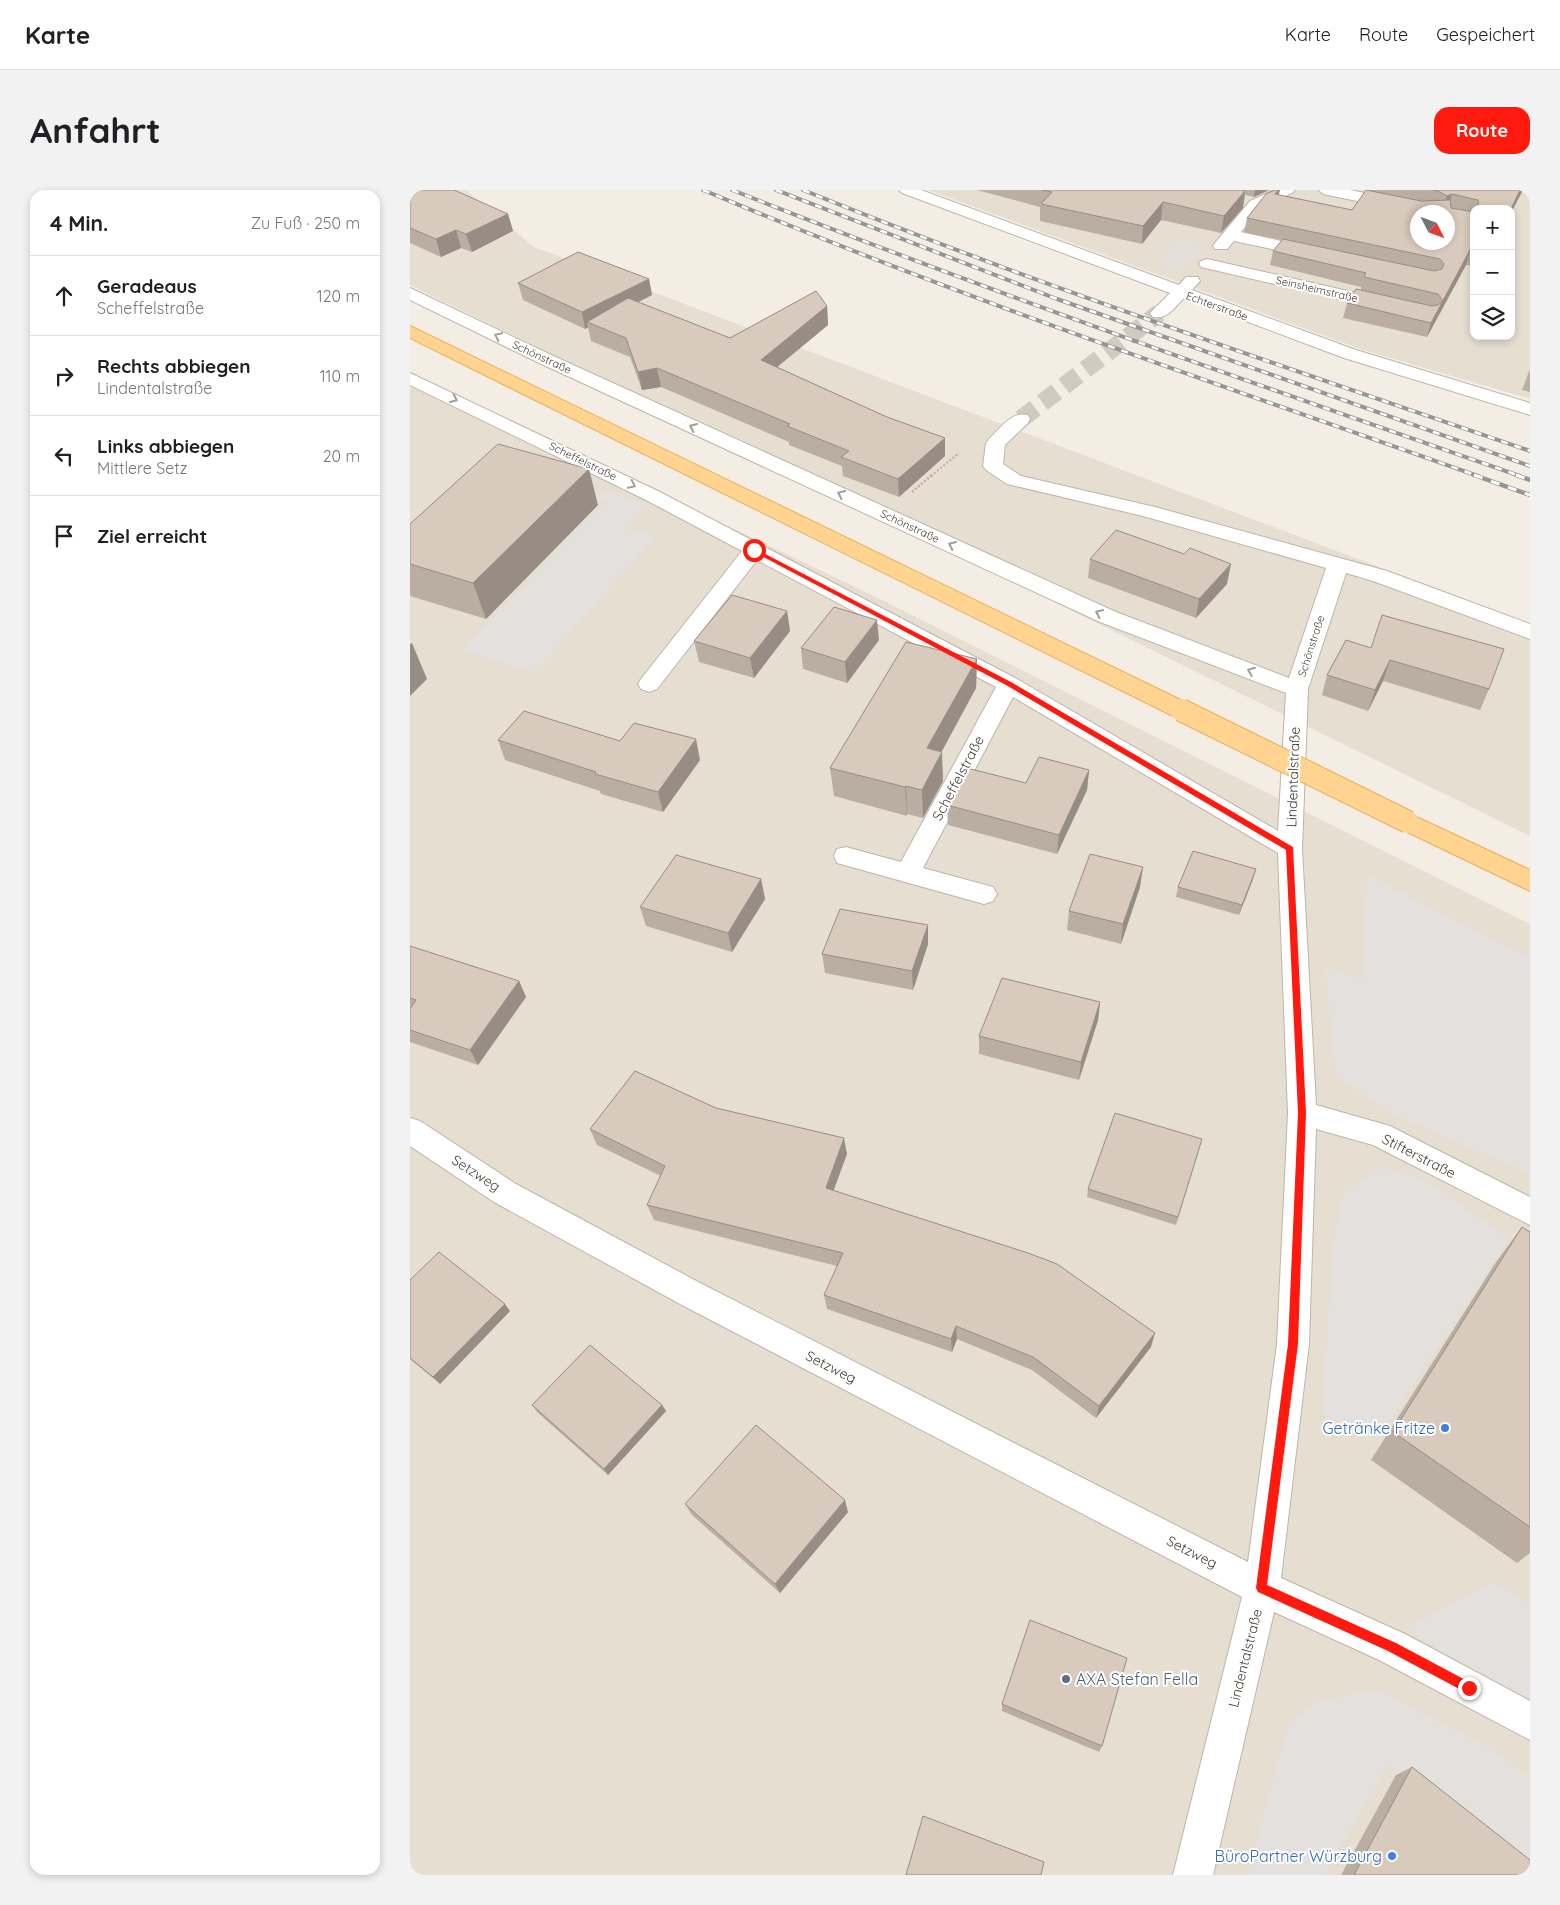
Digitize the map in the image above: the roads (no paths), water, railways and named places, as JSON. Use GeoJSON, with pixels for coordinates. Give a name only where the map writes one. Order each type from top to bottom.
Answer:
{"type":"FeatureCollection","features":[{"type":"Feature","properties":{"kind":"main road"},"geometry":{"type":"LineString","coordinates":[[410,331],[1530,881]]}},
{"type":"Feature","properties":{"kind":"street","name":"Echterstraße"},"geometry":{"type":"LineString","coordinates":[[907,190],[1350,354],[1530,409]]}},
{"type":"Feature","properties":{"kind":"street"},"geometry":{"type":"LineString","coordinates":[[1160,313],[1182,293],[1256,204],[1287,190]]}},
{"type":"Feature","properties":{"kind":"street"},"geometry":{"type":"LineString","coordinates":[[1327,190],[1355,193],[1410,206]]}},
{"type":"Feature","properties":{"kind":"street"},"geometry":{"type":"LineString","coordinates":[[1236,200],[1256,204]]}},
{"type":"Feature","properties":{"kind":"street"},"geometry":{"type":"LineString","coordinates":[[1230,235],[1326,256]]}},
{"type":"Feature","properties":{"kind":"street","name":"Seinsheimstraße"},"geometry":{"type":"LineString","coordinates":[[1207,264],[1399,307]]}},
{"type":"Feature","properties":{"kind":"street","name":"Schönstraße"},"geometry":{"type":"LineString","coordinates":[[410,293],[543,358],[1108,617],[1296,689],[1338,564]]}},
{"type":"Feature","properties":{"kind":"street","name":"Scheffelstraße"},"geometry":{"type":"LineString","coordinates":[[410,378],[645,492],[1009,684],[1290,849]]}},
{"type":"Feature","properties":{"kind":"street"},"geometry":{"type":"LineString","coordinates":[[1021,419],[996,443],[992,466],[1014,480],[1148,511],[1380,576],[1530,632]]}},
{"type":"Feature","properties":{"kind":"street"},"geometry":{"type":"LineString","coordinates":[[649,684],[754,550]]}},
{"type":"Feature","properties":{"kind":"street","name":"Scheffelstraße"},"geometry":{"type":"LineString","coordinates":[[907,873],[1009,684]]}},
{"type":"Feature","properties":{"kind":"street","name":"Lindentalstraße"},"geometry":{"type":"LineString","coordinates":[[1193,1875],[1262,1588],[1293,1344],[1302,1113],[1290,849],[1296,689]]}},
{"type":"Feature","properties":{"kind":"street"},"geometry":{"type":"LineString","coordinates":[[846,856],[984,894]]}},
{"type":"Feature","properties":{"kind":"street","name":"Stifterstraße"},"geometry":{"type":"LineString","coordinates":[[1302,1113],[1380,1136],[1530,1212]]}},
{"type":"Feature","properties":{"kind":"street","name":"Setzweg"},"geometry":{"type":"LineString","coordinates":[[410,1130],[505,1193],[691,1294],[1262,1588],[1392,1647],[1530,1721]]}},
{"type":"Feature","properties":{"kind":"tunnel"},"geometry":{"type":"LineString","coordinates":[[1021,419],[1159,313]]}},
{"type":"Feature","properties":{"kind":"railway"},"geometry":{"type":"LineString","coordinates":[[703,190],[895,267],[992,303],[1478,476]]}},
{"type":"Feature","properties":{"kind":"railway"},"geometry":{"type":"LineString","coordinates":[[732,190],[1026,301],[1520,476]]}},
{"type":"Feature","properties":{"kind":"railway"},"geometry":{"type":"LineString","coordinates":[[776,190],[1057,299],[1530,466]]}},
{"type":"Feature","properties":{"kind":"railway"},"geometry":{"type":"LineString","coordinates":[[803,190],[893,226],[1074,293],[1530,451]]}},
{"type":"Feature","properties":{"kind":"railway"},"geometry":{"type":"LineString","coordinates":[[1474,475],[1530,495]]}},
{"type":"Feature","properties":{"kind":"railway"},"geometry":{"type":"LineString","coordinates":[[1516,475],[1530,480]]}},
{"type":"Feature","properties":{"kind":"place","name":"Getränke Fritze"},"geometry":{"type":"Point","coordinates":[1445,1428]}},
{"type":"Feature","properties":{"kind":"place","name":"AXA Stefan Fella"},"geometry":{"type":"Point","coordinates":[1066,1679]}},
{"type":"Feature","properties":{"kind":"place","name":"BüroPartner Würzburg"},"geometry":{"type":"Point","coordinates":[1392,1856]}}]}
